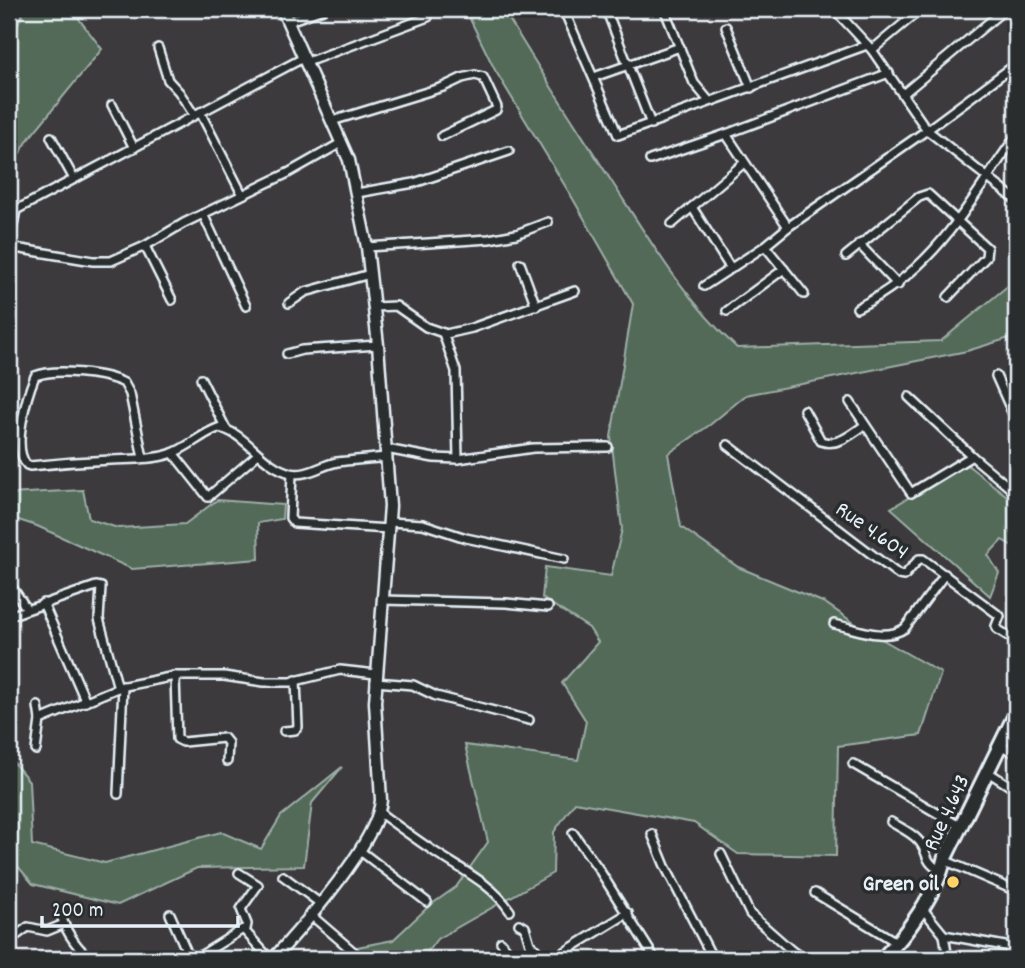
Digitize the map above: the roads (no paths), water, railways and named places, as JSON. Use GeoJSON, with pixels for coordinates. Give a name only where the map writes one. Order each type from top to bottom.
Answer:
{"type":"FeatureCollection","features":[{"type":"Feature","properties":{"kind":"highway","name":"Rue 4.643"},"geometry":{"type":"LineString","coordinates":[[882,959],[922,908],[1016,713]]}},
{"type":"Feature","properties":{"kind":"street"},"geometry":{"type":"LineString","coordinates":[[239,873],[258,885],[241,909],[247,924],[246,929],[271,959],[321,904],[359,850],[380,813],[376,678],[389,526],[378,345],[367,247],[349,160],[282,9]]}},
{"type":"Feature","properties":{"kind":"street"},"geometry":{"type":"LineString","coordinates":[[289,21],[323,9]]}},
{"type":"Feature","properties":{"kind":"street"},"geometry":{"type":"LineString","coordinates":[[606,9],[651,124]]}},
{"type":"Feature","properties":{"kind":"street"},"geometry":{"type":"LineString","coordinates":[[834,9],[870,47],[927,130],[1016,200]]}},
{"type":"Feature","properties":{"kind":"street"},"geometry":{"type":"LineString","coordinates":[[566,15],[616,134],[621,135],[709,101],[870,47],[921,9]]}},
{"type":"Feature","properties":{"kind":"street"},"geometry":{"type":"LineString","coordinates":[[903,94],[1005,9]]}},
{"type":"Feature","properties":{"kind":"street"},"geometry":{"type":"LineString","coordinates":[[665,12],[694,83],[709,101]]}},
{"type":"Feature","properties":{"kind":"street"},"geometry":{"type":"LineString","coordinates":[[341,143],[288,173],[111,261],[103,262],[10,245],[16,210],[197,114],[306,60],[429,17]]}},
{"type":"Feature","properties":{"kind":"street"},"geometry":{"type":"LineString","coordinates":[[726,27],[751,88]]}},
{"type":"Feature","properties":{"kind":"street"},"geometry":{"type":"LineString","coordinates":[[594,77],[680,47]]}},
{"type":"Feature","properties":{"kind":"street"},"geometry":{"type":"LineString","coordinates":[[158,48],[168,80],[197,114],[243,194]]}},
{"type":"Feature","properties":{"kind":"street"},"geometry":{"type":"LineString","coordinates":[[704,286],[765,247],[1016,64]]}},
{"type":"Feature","properties":{"kind":"street"},"geometry":{"type":"LineString","coordinates":[[650,160],[889,73]]}},
{"type":"Feature","properties":{"kind":"street"},"geometry":{"type":"LineString","coordinates":[[332,121],[443,87],[462,78],[475,75],[484,77],[496,110],[442,136]]}},
{"type":"Feature","properties":{"kind":"street"},"geometry":{"type":"LineString","coordinates":[[112,105],[134,148]]}},
{"type":"Feature","properties":{"kind":"street"},"geometry":{"type":"LineString","coordinates":[[726,134],[789,227]]}},
{"type":"Feature","properties":{"kind":"street"},"geometry":{"type":"LineString","coordinates":[[857,308],[898,285],[939,245],[958,223],[1016,136]]}},
{"type":"Feature","properties":{"kind":"street"},"geometry":{"type":"LineString","coordinates":[[51,137],[74,179]]}},
{"type":"Feature","properties":{"kind":"street"},"geometry":{"type":"LineString","coordinates":[[357,193],[414,184],[509,151]]}},
{"type":"Feature","properties":{"kind":"street"},"geometry":{"type":"LineString","coordinates":[[672,223],[744,163]]}},
{"type":"Feature","properties":{"kind":"street"},"geometry":{"type":"LineString","coordinates":[[846,256],[923,194],[931,197],[987,248],[988,252],[948,297]]}},
{"type":"Feature","properties":{"kind":"street"},"geometry":{"type":"LineString","coordinates":[[692,207],[731,269]]}},
{"type":"Feature","properties":{"kind":"street"},"geometry":{"type":"LineString","coordinates":[[203,214],[246,306]]}},
{"type":"Feature","properties":{"kind":"street"},"geometry":{"type":"LineString","coordinates":[[367,247],[489,239],[516,234],[548,222]]}},
{"type":"Feature","properties":{"kind":"street"},"geometry":{"type":"LineString","coordinates":[[859,244],[898,285]]}},
{"type":"Feature","properties":{"kind":"street"},"geometry":{"type":"LineString","coordinates":[[145,246],[172,300]]}},
{"type":"Feature","properties":{"kind":"street"},"geometry":{"type":"LineString","coordinates":[[765,247],[804,294]]}},
{"type":"Feature","properties":{"kind":"street"},"geometry":{"type":"LineString","coordinates":[[520,263],[536,306]]}},
{"type":"Feature","properties":{"kind":"street"},"geometry":{"type":"LineString","coordinates":[[727,311],[784,269]]}},
{"type":"Feature","properties":{"kind":"street"},"geometry":{"type":"LineString","coordinates":[[289,303],[305,292],[369,274]]}},
{"type":"Feature","properties":{"kind":"street"},"geometry":{"type":"LineString","coordinates":[[373,307],[400,307],[426,327],[443,333],[457,332],[575,291]]}},
{"type":"Feature","properties":{"kind":"street"},"geometry":{"type":"LineString","coordinates":[[443,333],[455,363],[457,458]]}},
{"type":"Feature","properties":{"kind":"street"},"geometry":{"type":"LineString","coordinates":[[287,354],[302,350],[378,345]]}},
{"type":"Feature","properties":{"kind":"street"},"geometry":{"type":"LineString","coordinates":[[143,458],[130,394],[124,383],[107,377],[72,373],[42,373],[35,376],[21,427],[20,448],[25,464],[143,458],[173,453],[211,431],[226,429],[257,455],[292,474],[386,453],[457,458],[533,448],[608,447]]}},
{"type":"Feature","properties":{"kind":"street"},"geometry":{"type":"LineString","coordinates":[[996,376],[1016,421]]}},
{"type":"Feature","properties":{"kind":"street"},"geometry":{"type":"LineString","coordinates":[[201,379],[226,429]]}},
{"type":"Feature","properties":{"kind":"street"},"geometry":{"type":"LineString","coordinates":[[909,397],[1016,493]]}},
{"type":"Feature","properties":{"kind":"street"},"geometry":{"type":"LineString","coordinates":[[850,402],[911,493],[972,456]]}},
{"type":"Feature","properties":{"kind":"street"},"geometry":{"type":"LineString","coordinates":[[804,410],[821,441],[829,444],[865,425]]}},
{"type":"Feature","properties":{"kind":"street","name":"Rue 4.604"},"geometry":{"type":"LineString","coordinates":[[728,445],[899,575],[904,576],[919,559],[923,559],[1000,616],[997,629],[1016,641]]}},
{"type":"Feature","properties":{"kind":"street"},"geometry":{"type":"LineString","coordinates":[[173,453],[208,497],[257,455]]}},
{"type":"Feature","properties":{"kind":"street"},"geometry":{"type":"LineString","coordinates":[[292,474],[290,517],[294,523],[389,526],[423,524],[466,538],[564,559]]}},
{"type":"Feature","properties":{"kind":"street"},"geometry":{"type":"LineString","coordinates":[[834,624],[887,636],[897,633],[905,628],[945,574]]}},
{"type":"Feature","properties":{"kind":"street"},"geometry":{"type":"LineString","coordinates":[[9,583],[27,609]]}},
{"type":"Feature","properties":{"kind":"street"},"geometry":{"type":"LineString","coordinates":[[9,616],[96,586],[101,587],[99,619],[120,687],[118,794]]}},
{"type":"Feature","properties":{"kind":"street"},"geometry":{"type":"LineString","coordinates":[[382,600],[506,603],[548,607]]}},
{"type":"Feature","properties":{"kind":"street"},"geometry":{"type":"LineString","coordinates":[[43,604],[86,702]]}},
{"type":"Feature","properties":{"kind":"street"},"geometry":{"type":"LineString","coordinates":[[40,720],[120,687],[175,676],[224,677],[264,682],[296,680],[340,670],[416,685],[436,696],[529,720]]}},
{"type":"Feature","properties":{"kind":"street"},"geometry":{"type":"LineString","coordinates":[[175,676],[177,740],[183,742],[225,738],[228,743],[227,761]]}},
{"type":"Feature","properties":{"kind":"street"},"geometry":{"type":"LineString","coordinates":[[284,731],[298,727],[296,680]]}},
{"type":"Feature","properties":{"kind":"street"},"geometry":{"type":"LineString","coordinates":[[36,750],[40,720],[38,706]]}},
{"type":"Feature","properties":{"kind":"street"},"geometry":{"type":"LineString","coordinates":[[1000,745],[1016,754]]}},
{"type":"Feature","properties":{"kind":"street"},"geometry":{"type":"LineString","coordinates":[[853,764],[961,827]]}},
{"type":"Feature","properties":{"kind":"street"},"geometry":{"type":"LineString","coordinates":[[988,772],[1016,790]]}},
{"type":"Feature","properties":{"kind":"street"},"geometry":{"type":"LineString","coordinates":[[380,813],[439,855],[467,870],[500,898],[510,911]]}},
{"type":"Feature","properties":{"kind":"street"},"geometry":{"type":"LineString","coordinates":[[891,822],[916,838],[922,845],[930,865],[943,866],[1016,891]]}},
{"type":"Feature","properties":{"kind":"street"},"geometry":{"type":"LineString","coordinates":[[573,833],[628,913],[655,959]]}},
{"type":"Feature","properties":{"kind":"street"},"geometry":{"type":"LineString","coordinates":[[652,834],[665,866],[713,959]]}},
{"type":"Feature","properties":{"kind":"street"},"geometry":{"type":"LineString","coordinates":[[359,850],[427,902]]}},
{"type":"Feature","properties":{"kind":"street"},"geometry":{"type":"LineString","coordinates":[[722,854],[751,914],[804,959]]}},
{"type":"Feature","properties":{"kind":"street"},"geometry":{"type":"LineString","coordinates":[[283,876],[321,904]]}},
{"type":"Feature","properties":{"kind":"street"},"geometry":{"type":"LineString","coordinates":[[815,893],[896,942]]}},
{"type":"Feature","properties":{"kind":"street"},"geometry":{"type":"LineString","coordinates":[[922,908],[944,935],[948,959]]}},
{"type":"Feature","properties":{"kind":"street"},"geometry":{"type":"LineString","coordinates":[[553,959],[628,913]]}},
{"type":"Feature","properties":{"kind":"street"},"geometry":{"type":"LineString","coordinates":[[170,914],[190,959]]}},
{"type":"Feature","properties":{"kind":"street"},"geometry":{"type":"LineString","coordinates":[[312,916],[362,959]]}},
{"type":"Feature","properties":{"kind":"street"},"geometry":{"type":"LineString","coordinates":[[9,934],[17,935],[28,928],[47,932],[63,921],[93,959]]}},
{"type":"Feature","properties":{"kind":"street"},"geometry":{"type":"LineString","coordinates":[[519,924],[525,927],[530,944],[545,959]]}},
{"type":"Feature","properties":{"kind":"street"},"geometry":{"type":"LineString","coordinates":[[195,959],[246,929]]}},
{"type":"Feature","properties":{"kind":"street"},"geometry":{"type":"LineString","coordinates":[[944,935],[1016,947]]}},
{"type":"Feature","properties":{"kind":"street"},"geometry":{"type":"LineString","coordinates":[[501,942],[515,959]]}},
{"type":"Feature","properties":{"kind":"street"},"geometry":{"type":"LineString","coordinates":[[784,959],[792,951]]}},
{"type":"Feature","properties":{"kind":"place","name":"Green oil"},"geometry":{"type":"Point","coordinates":[953,882]}}]}
